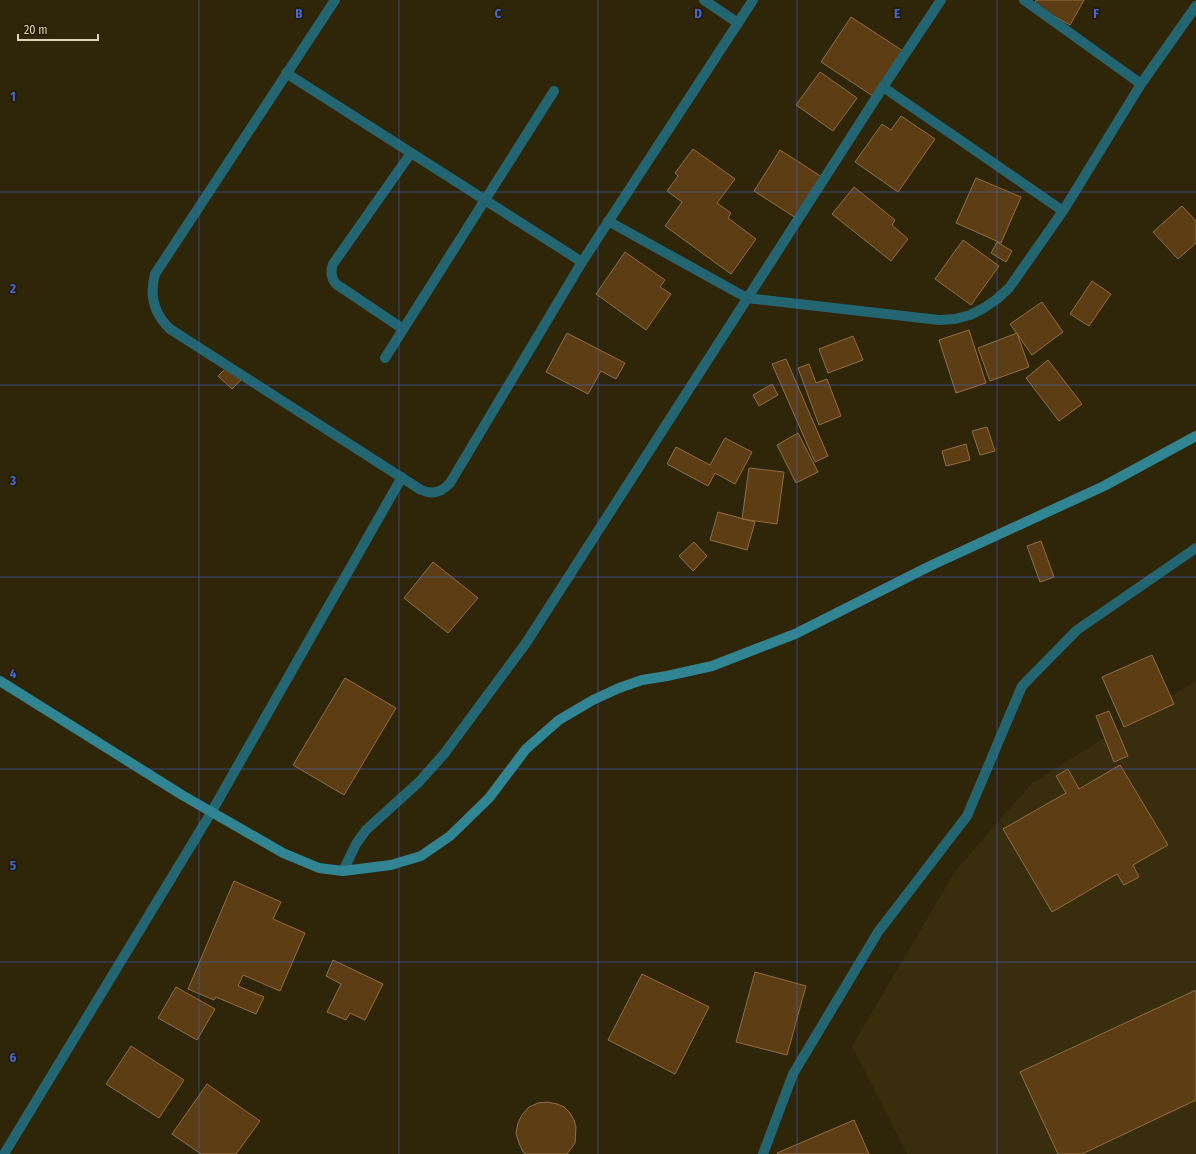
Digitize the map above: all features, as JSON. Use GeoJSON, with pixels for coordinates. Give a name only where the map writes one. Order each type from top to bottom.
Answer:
{"type":"FeatureCollection","features":[{"type":"Feature","properties":{"kind":"main road"},"geometry":{"type":"LineString","coordinates":[[0,681],[182,795],[283,853],[319,868],[343,871],[391,865],[421,856],[450,836],[489,798],[526,749],[560,720],[593,700],[619,688],[642,680],[712,666],[795,634],[930,566],[1104,486],[1196,436]]}},
{"type":"Feature","properties":{"kind":"street"},"geometry":{"type":"LineString","coordinates":[[335,0],[155,274],[152,284],[153,304],[163,322],[170,329],[402,477],[427,492],[434,493],[440,491],[450,483],[582,262],[753,0]]}},
{"type":"Feature","properties":{"kind":"street"},"geometry":{"type":"LineString","coordinates":[[704,0],[738,23]]}},
{"type":"Feature","properties":{"kind":"street"},"geometry":{"type":"LineString","coordinates":[[343,871],[356,844],[366,830],[419,782],[444,754],[526,643],[746,298],[941,0]]}},
{"type":"Feature","properties":{"kind":"street"},"geometry":{"type":"LineString","coordinates":[[1024,0],[1142,84]]}},
{"type":"Feature","properties":{"kind":"street"},"geometry":{"type":"LineString","coordinates":[[608,221],[746,298],[939,320],[962,317],[984,308],[1009,288],[1063,211],[1142,84],[1196,6]]}},
{"type":"Feature","properties":{"kind":"street"},"geometry":{"type":"LineString","coordinates":[[286,73],[582,262]]}},
{"type":"Feature","properties":{"kind":"street"},"geometry":{"type":"LineString","coordinates":[[883,87],[1063,211]]}},
{"type":"Feature","properties":{"kind":"street"},"geometry":{"type":"LineString","coordinates":[[384,358],[554,91]]}},
{"type":"Feature","properties":{"kind":"street"},"geometry":{"type":"LineString","coordinates":[[402,329],[336,284],[331,277],[331,272],[333,264],[411,153]]}},
{"type":"Feature","properties":{"kind":"street"},"geometry":{"type":"LineString","coordinates":[[3,1150],[212,811],[402,477]]}},
{"type":"Feature","properties":{"kind":"street"},"geometry":{"type":"LineString","coordinates":[[763,1154],[793,1074],[878,932],[967,816],[1022,686],[1077,630],[1196,548]]}},
{"type":"Feature","properties":{"kind":"shaded area"},"geometry":{"type":"Polygon","coordinates":[[[1196,681],[1196,1154],[907,1154],[852,1046],[956,870],[1032,783],[1196,681]]]}},
{"type":"Feature","properties":{"kind":"building"},"geometry":{"type":"Polygon","coordinates":[[[1036,0],[1084,0],[1070,25],[1034,5],[1036,0]]]}},
{"type":"Feature","properties":{"kind":"building"},"geometry":{"type":"Polygon","coordinates":[[[851,17],[903,51],[873,96],[821,62],[851,17]]]}},
{"type":"Feature","properties":{"kind":"building"},"geometry":{"type":"Polygon","coordinates":[[[820,72],[857,98],[833,131],[796,105],[820,72]]]}},
{"type":"Feature","properties":{"kind":"building"},"geometry":{"type":"Polygon","coordinates":[[[901,116],[935,139],[898,192],[855,162],[882,124],[891,130],[901,116]]]}},
{"type":"Feature","properties":{"kind":"building"},"geometry":{"type":"Polygon","coordinates":[[[693,149],[735,179],[717,203],[731,213],[728,218],[756,239],[731,274],[665,226],[682,202],[667,191],[678,176],[675,173],[693,149]]]}},
{"type":"Feature","properties":{"kind":"building"},"geometry":{"type":"Polygon","coordinates":[[[780,150],[822,177],[796,218],[754,191],[780,150]]]}},
{"type":"Feature","properties":{"kind":"building"},"geometry":{"type":"Polygon","coordinates":[[[976,178],[1021,197],[1001,243],[956,223],[976,178]]]}},
{"type":"Feature","properties":{"kind":"building"},"geometry":{"type":"Polygon","coordinates":[[[854,187],[895,220],[892,225],[908,239],[891,261],[832,214],[854,187]]]}},
{"type":"Feature","properties":{"kind":"building"},"geometry":{"type":"Polygon","coordinates":[[[1182,206],[1196,221],[1196,243],[1178,259],[1153,232],[1182,206]]]}},
{"type":"Feature","properties":{"kind":"building"},"geometry":{"type":"Polygon","coordinates":[[[963,240],[999,266],[971,305],[935,279],[963,240]]]}},
{"type":"Feature","properties":{"kind":"building"},"geometry":{"type":"Polygon","coordinates":[[[997,242],[1012,251],[1006,262],[991,253],[997,242]]]}},
{"type":"Feature","properties":{"kind":"building"},"geometry":{"type":"Polygon","coordinates":[[[625,252],[665,280],[660,287],[671,294],[646,330],[596,294],[625,252]]]}},
{"type":"Feature","properties":{"kind":"building"},"geometry":{"type":"Polygon","coordinates":[[[1092,281],[1111,294],[1089,326],[1070,314],[1092,281]]]}},
{"type":"Feature","properties":{"kind":"building"},"geometry":{"type":"Polygon","coordinates":[[[1042,302],[1063,332],[1032,355],[1010,324],[1042,302]]]}},
{"type":"Feature","properties":{"kind":"building"},"geometry":{"type":"Polygon","coordinates":[[[969,330],[986,383],[956,393],[939,340],[969,330]]]}},
{"type":"Feature","properties":{"kind":"building"},"geometry":{"type":"Polygon","coordinates":[[[567,333],[625,363],[616,379],[601,371],[588,394],[546,372],[567,333]]]}},
{"type":"Feature","properties":{"kind":"building"},"geometry":{"type":"Polygon","coordinates":[[[1017,333],[1029,367],[990,381],[978,348],[1017,333]]]}},
{"type":"Feature","properties":{"kind":"building"},"geometry":{"type":"Polygon","coordinates":[[[853,336],[863,360],[828,373],[819,349],[853,336]]]}},
{"type":"Feature","properties":{"kind":"building"},"geometry":{"type":"Polygon","coordinates":[[[786,359],[828,456],[815,462],[772,364],[786,359]]]}},
{"type":"Feature","properties":{"kind":"building"},"geometry":{"type":"Polygon","coordinates":[[[1048,360],[1082,404],[1059,421],[1026,378],[1048,360]]]}},
{"type":"Feature","properties":{"kind":"building"},"geometry":{"type":"Polygon","coordinates":[[[809,364],[816,383],[827,379],[841,416],[819,425],[798,368],[809,364]]]}},
{"type":"Feature","properties":{"kind":"building"},"geometry":{"type":"Polygon","coordinates":[[[227,367],[241,380],[232,389],[218,376],[227,367]]]}},
{"type":"Feature","properties":{"kind":"building"},"geometry":{"type":"Polygon","coordinates":[[[772,384],[778,395],[759,406],[753,395],[772,384]]]}},
{"type":"Feature","properties":{"kind":"building"},"geometry":{"type":"Polygon","coordinates":[[[987,427],[995,451],[980,455],[972,431],[987,427]]]}},
{"type":"Feature","properties":{"kind":"building"},"geometry":{"type":"Polygon","coordinates":[[[798,433],[818,472],[796,483],[777,445],[798,433]]]}},
{"type":"Feature","properties":{"kind":"building"},"geometry":{"type":"Polygon","coordinates":[[[725,438],[752,452],[735,484],[715,473],[708,486],[667,464],[676,447],[710,465],[725,438]]]}},
{"type":"Feature","properties":{"kind":"building"},"geometry":{"type":"Polygon","coordinates":[[[966,444],[970,460],[946,466],[942,451],[966,444]]]}},
{"type":"Feature","properties":{"kind":"building"},"geometry":{"type":"Polygon","coordinates":[[[749,468],[784,472],[777,524],[742,519],[749,468]]]}},
{"type":"Feature","properties":{"kind":"building"},"geometry":{"type":"Polygon","coordinates":[[[718,512],[755,522],[747,550],[710,540],[718,512]]]}},
{"type":"Feature","properties":{"kind":"building"},"geometry":{"type":"Polygon","coordinates":[[[1041,541],[1054,577],[1040,582],[1027,546],[1041,541]]]}},
{"type":"Feature","properties":{"kind":"building"},"geometry":{"type":"Polygon","coordinates":[[[694,542],[707,556],[693,571],[679,556],[694,542]]]}},
{"type":"Feature","properties":{"kind":"building"},"geometry":{"type":"Polygon","coordinates":[[[433,562],[478,598],[448,633],[404,598],[433,562]]]}},
{"type":"Feature","properties":{"kind":"building"},"geometry":{"type":"Polygon","coordinates":[[[1152,655],[1174,704],[1124,727],[1102,677],[1152,655]]]}},
{"type":"Feature","properties":{"kind":"building"},"geometry":{"type":"Polygon","coordinates":[[[345,678],[396,708],[344,795],[293,765],[345,678]]]}},
{"type":"Feature","properties":{"kind":"building"},"geometry":{"type":"Polygon","coordinates":[[[1109,711],[1128,756],[1114,762],[1096,716],[1109,711]]]}},
{"type":"Feature","properties":{"kind":"building"},"geometry":{"type":"Polygon","coordinates":[[[1120,765],[1168,845],[1133,865],[1139,877],[1124,885],[1117,874],[1052,912],[1003,829],[1066,793],[1056,776],[1068,769],[1079,789],[1120,765]]]}},
{"type":"Feature","properties":{"kind":"building"},"geometry":{"type":"Polygon","coordinates":[[[234,881],[281,902],[273,919],[305,933],[280,991],[243,975],[238,986],[264,997],[256,1014],[216,997],[214,1000],[188,989],[234,881]]]}},
{"type":"Feature","properties":{"kind":"building"},"geometry":{"type":"Polygon","coordinates":[[[333,960],[383,984],[365,1020],[350,1013],[346,1020],[327,1012],[341,984],[326,976],[333,960]]]}},
{"type":"Feature","properties":{"kind":"building"},"geometry":{"type":"Polygon","coordinates":[[[755,972],[806,986],[787,1055],[736,1042],[755,972]]]}},
{"type":"Feature","properties":{"kind":"building"},"geometry":{"type":"Polygon","coordinates":[[[642,974],[709,1007],[675,1074],[608,1040],[642,974]]]}},
{"type":"Feature","properties":{"kind":"building"},"geometry":{"type":"Polygon","coordinates":[[[176,987],[215,1009],[197,1040],[158,1018],[176,987]]]}},
{"type":"Feature","properties":{"kind":"building"},"geometry":{"type":"Polygon","coordinates":[[[1196,990],[1196,1100],[1082,1154],[1058,1154],[1020,1072],[1196,990]]]}},
{"type":"Feature","properties":{"kind":"building"},"geometry":{"type":"Polygon","coordinates":[[[131,1046],[184,1080],[159,1118],[106,1084],[131,1046]]]}},
{"type":"Feature","properties":{"kind":"building"},"geometry":{"type":"Polygon","coordinates":[[[207,1084],[260,1121],[236,1154],[201,1154],[172,1134],[207,1084]]]}},
{"type":"Feature","properties":{"kind":"building"},"geometry":{"type":"Polygon","coordinates":[[[547,1102],[564,1107],[570,1113],[576,1127],[575,1143],[567,1154],[526,1154],[523,1152],[516,1133],[518,1123],[522,1115],[529,1107],[538,1103],[547,1102]]]}},
{"type":"Feature","properties":{"kind":"building"},"geometry":{"type":"Polygon","coordinates":[[[854,1120],[869,1154],[777,1153],[854,1120]]]}}]}
